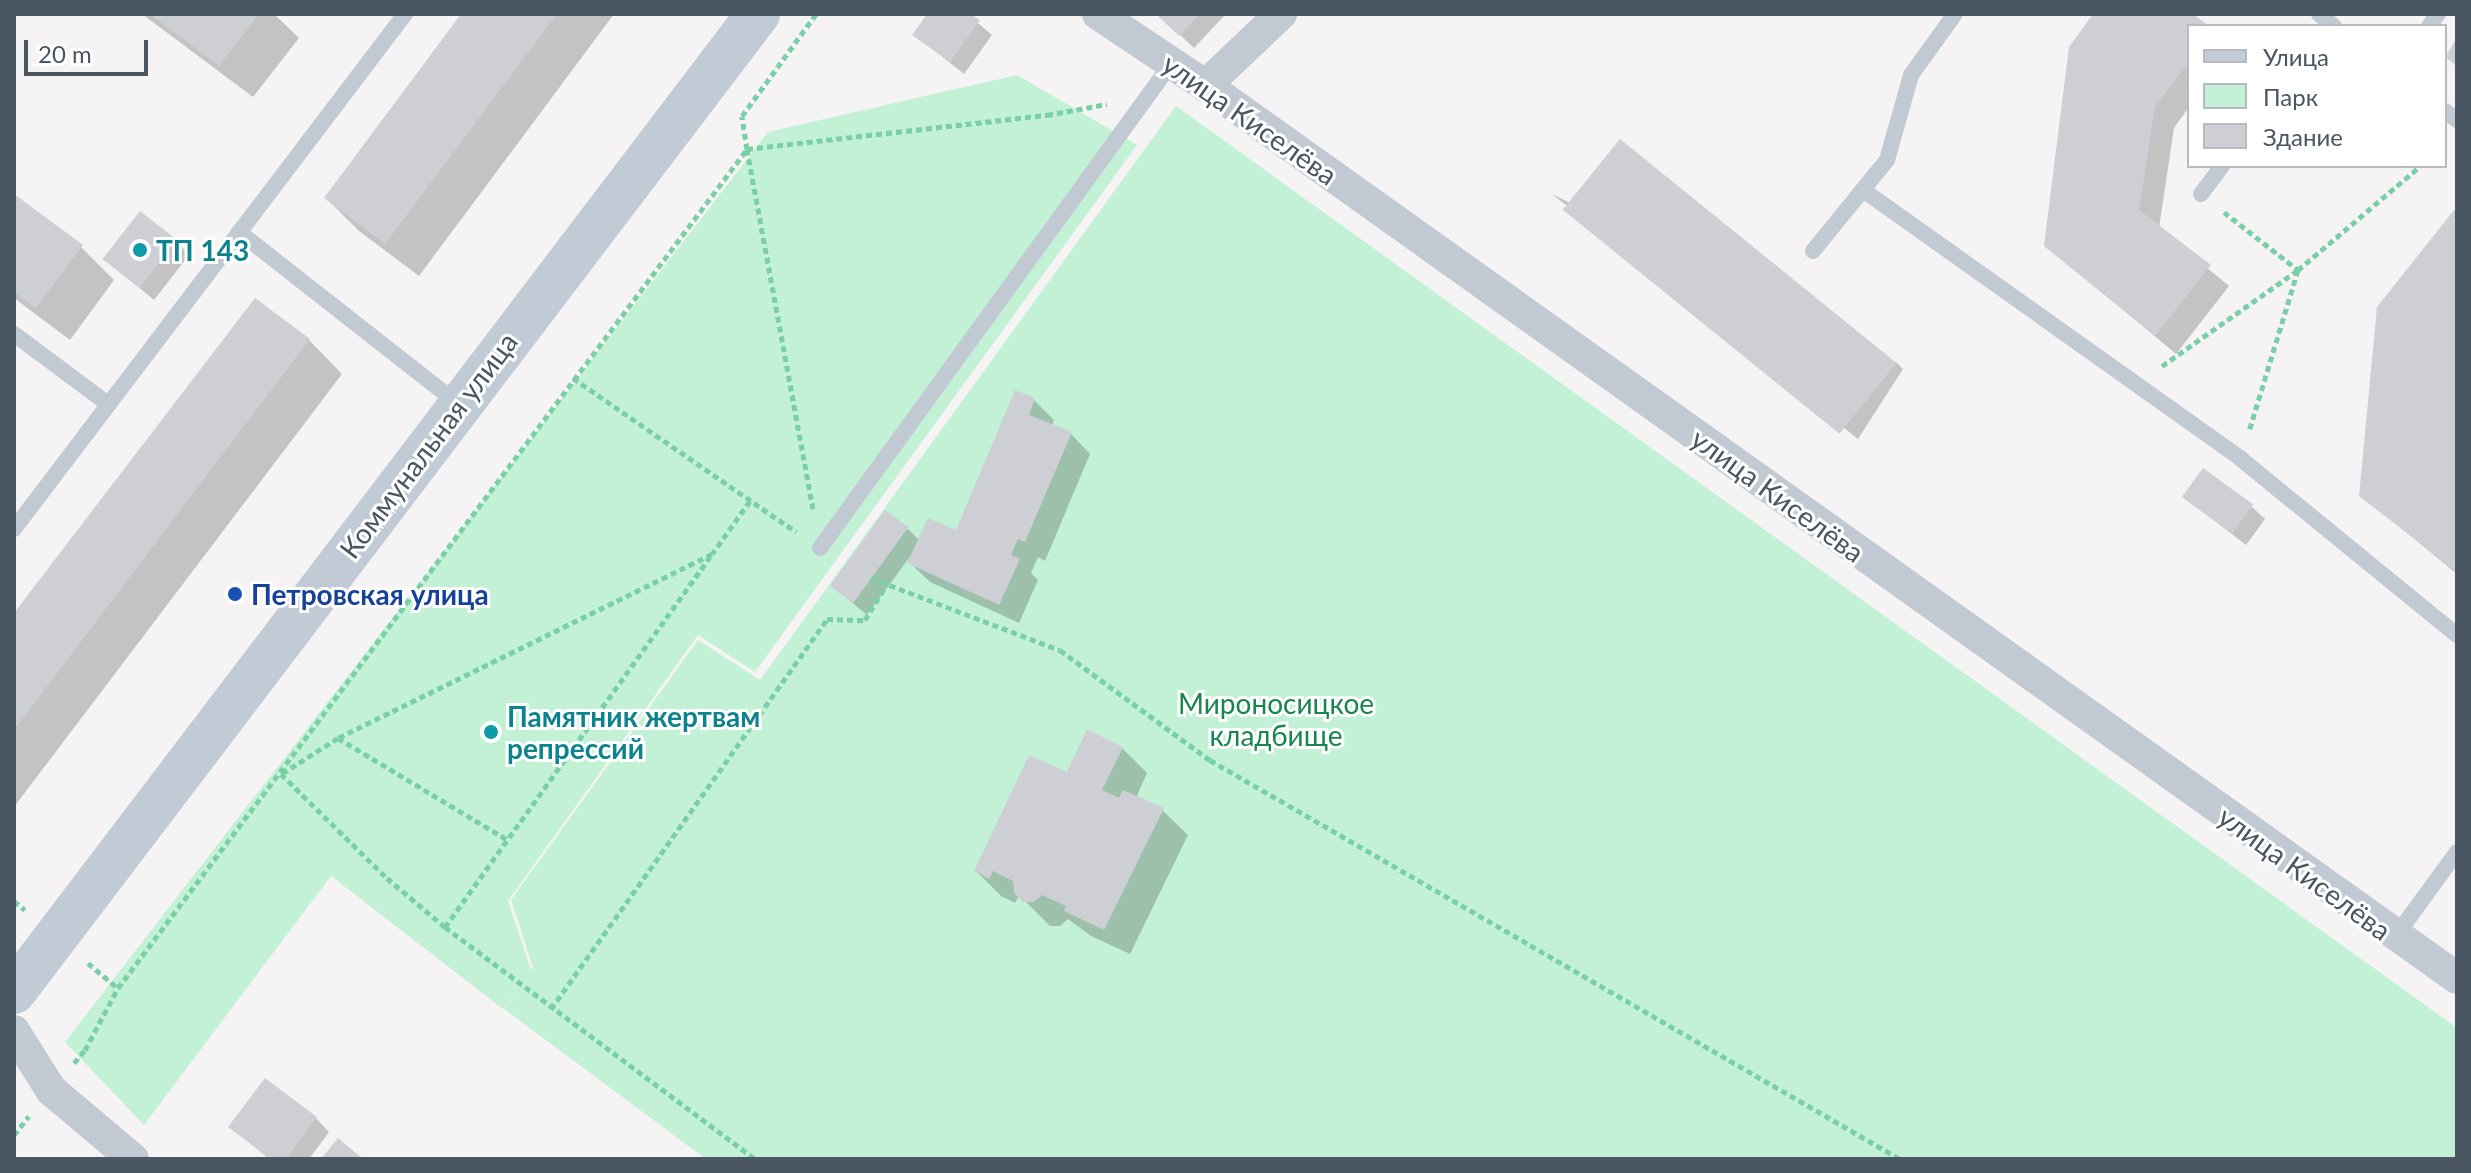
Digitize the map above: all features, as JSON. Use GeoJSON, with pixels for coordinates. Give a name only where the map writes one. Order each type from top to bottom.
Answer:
{"type":"FeatureCollection","features":[{"type":"Feature","properties":{"kind":"main road","name":"Коммунальная улица"},"geometry":{"type":"LineString","coordinates":[[14,992],[758,14]]}},
{"type":"Feature","properties":{"kind":"street","name":"улица Киселёва"},"geometry":{"type":"LineString","coordinates":[[1098,14],[1205,86],[2395,937],[2457,978]]}},
{"type":"Feature","properties":{"kind":"street"},"geometry":{"type":"LineString","coordinates":[[1205,86],[1281,14]]}},
{"type":"Feature","properties":{"kind":"street"},"geometry":{"type":"LineString","coordinates":[[14,1031],[51,1090],[133,1159]]}},
{"type":"Feature","properties":{"kind":"lane"},"geometry":{"type":"LineString","coordinates":[[14,529],[405,14]]}},
{"type":"Feature","properties":{"kind":"lane"},"geometry":{"type":"LineString","coordinates":[[1813,251],[1887,160],[1911,75],[1955,14]]}},
{"type":"Feature","properties":{"kind":"lane"},"geometry":{"type":"LineString","coordinates":[[820,548],[1171,64]]}},
{"type":"Feature","properties":{"kind":"lane"},"geometry":{"type":"LineString","coordinates":[[2201,194],[2220,168]]}},
{"type":"Feature","properties":{"kind":"lane"},"geometry":{"type":"LineString","coordinates":[[1863,190],[2134,386],[2241,459],[2457,635]]}},
{"type":"Feature","properties":{"kind":"lane"},"geometry":{"type":"LineString","coordinates":[[239,232],[459,404]]}},
{"type":"Feature","properties":{"kind":"lane"},"geometry":{"type":"LineString","coordinates":[[14,334],[108,404]]}},
{"type":"Feature","properties":{"kind":"lane"},"geometry":{"type":"LineString","coordinates":[[2395,937],[2457,852]]}},
{"type":"Feature","properties":{"kind":"path"},"geometry":{"type":"LineString","coordinates":[[816,14],[742,116],[820,548]]}},
{"type":"Feature","properties":{"kind":"path"},"geometry":{"type":"LineString","coordinates":[[14,901],[118,988],[747,149],[1047,115],[1147,96]]}},
{"type":"Feature","properties":{"kind":"path"},"geometry":{"type":"LineString","coordinates":[[2134,386],[2298,270],[2418,168]]}},
{"type":"Feature","properties":{"kind":"path"},"geometry":{"type":"LineString","coordinates":[[2201,194],[2298,270]]}},
{"type":"Feature","properties":{"kind":"path"},"geometry":{"type":"LineString","coordinates":[[2241,459],[2298,270]]}},
{"type":"Feature","properties":{"kind":"path"},"geometry":{"type":"LineString","coordinates":[[573,378],[820,548]]}},
{"type":"Feature","properties":{"kind":"path"},"geometry":{"type":"LineString","coordinates":[[445,927],[750,501]]}},
{"type":"Feature","properties":{"kind":"path"},"geometry":{"type":"LineString","coordinates":[[281,774],[338,738],[712,554]]}},
{"type":"Feature","properties":{"kind":"path"},"geometry":{"type":"LineString","coordinates":[[871,578],[1060,650],[1210,760],[1900,1159]]}},
{"type":"Feature","properties":{"kind":"path"},"geometry":{"type":"LineString","coordinates":[[551,1009],[827,619],[865,620],[887,584]]}},
{"type":"Feature","properties":{"kind":"path"},"geometry":{"type":"LineString","coordinates":[[338,738],[508,840]]}},
{"type":"Feature","properties":{"kind":"path"},"geometry":{"type":"LineString","coordinates":[[281,774],[387,878],[445,927],[755,1159]]}},
{"type":"Feature","properties":{"kind":"green space","name":"Мироносицкое кладбище"},"geometry":{"type":"Polygon","coordinates":[[[1017,75],[1137,145],[755,672],[698,635],[508,901],[531,970],[533,968],[511,900],[698,640],[760,680],[1176,106],[2457,1028],[2457,1159],[706,1159],[504,1009],[515,993],[503,1009],[331,876],[144,1125],[65,1042],[768,132],[1017,75]]]}},
{"type":"Feature","properties":{"kind":"building"},"geometry":{"type":"Polygon","coordinates":[[[150,14],[259,14],[219,66],[150,14]]]}},
{"type":"Feature","properties":{"kind":"building"},"geometry":{"type":"Polygon","coordinates":[[[461,14],[557,14],[385,244],[324,198],[461,14]]]}},
{"type":"Feature","properties":{"kind":"building"},"geometry":{"type":"Polygon","coordinates":[[[927,14],[970,14],[980,20],[950,62],[912,35],[927,14]]]}},
{"type":"Feature","properties":{"kind":"building"},"geometry":{"type":"Polygon","coordinates":[[[1156,14],[1200,14],[1179,36],[1156,14]]]}},
{"type":"Feature","properties":{"kind":"building"},"geometry":{"type":"Polygon","coordinates":[[[2093,14],[2193,14],[2206,24],[2187,24],[2187,65],[2155,107],[2139,210],[2211,265],[2155,336],[2044,246],[2069,47],[2093,14]]]}},
{"type":"Feature","properties":{"kind":"building"},"geometry":{"type":"Polygon","coordinates":[[[2457,38],[2457,66],[2447,58],[2457,38]]]}},
{"type":"Feature","properties":{"kind":"building"},"geometry":{"type":"Polygon","coordinates":[[[1620,139],[1897,363],[1839,434],[1563,210],[1620,139]]]}},
{"type":"Feature","properties":{"kind":"building"},"geometry":{"type":"Polygon","coordinates":[[[14,194],[83,245],[36,308],[14,292],[14,194]]]}},
{"type":"Feature","properties":{"kind":"building"},"geometry":{"type":"Polygon","coordinates":[[[2454,210],[2457,212],[2457,572],[2359,496],[2377,307],[2454,210]]]}},
{"type":"Feature","properties":{"kind":"building","name":"ТП 143"},"geometry":{"type":"Polygon","coordinates":[[[140,211],[177,240],[139,288],[102,259],[140,211]]]}},
{"type":"Feature","properties":{"kind":"building"},"geometry":{"type":"Polygon","coordinates":[[[255,298],[310,339],[14,730],[14,613],[255,298]]]}},
{"type":"Feature","properties":{"kind":"building"},"geometry":{"type":"Polygon","coordinates":[[[1015,390],[1035,398],[1029,415],[1072,432],[1025,542],[1018,539],[1011,555],[1020,559],[999,605],[907,563],[928,518],[956,530],[1015,390]]]}},
{"type":"Feature","properties":{"kind":"building"},"geometry":{"type":"Polygon","coordinates":[[[2203,468],[2253,504],[2232,534],[2182,497],[2203,468]]]}},
{"type":"Feature","properties":{"kind":"building"},"geometry":{"type":"Polygon","coordinates":[[[885,510],[908,527],[853,603],[830,586],[885,510]]]}},
{"type":"Feature","properties":{"kind":"building"},"geometry":{"type":"Polygon","coordinates":[[[1087,729],[1123,747],[1102,790],[1119,798],[1123,790],[1164,808],[1104,930],[1064,911],[1066,906],[1042,895],[1034,902],[1023,902],[1014,893],[1013,881],[993,871],[989,879],[974,871],[1029,755],[1067,772],[1087,729]]]}},
{"type":"Feature","properties":{"kind":"building"},"geometry":{"type":"Polygon","coordinates":[[[265,1078],[317,1117],[286,1159],[271,1159],[228,1127],[265,1078]]]}},
{"type":"Feature","properties":{"kind":"building"},"geometry":{"type":"Polygon","coordinates":[[[338,1138],[363,1159],[321,1159],[338,1138]]]}},
{"type":"Feature","properties":{"kind":"place","name":"ТП 143"},"geometry":{"type":"Point","coordinates":[140,250]}},
{"type":"Feature","properties":{"kind":"place","name":"Петровская улица"},"geometry":{"type":"Point","coordinates":[235,594]}},
{"type":"Feature","properties":{"kind":"place","name":"Памятник жертвам репрессий"},"geometry":{"type":"Point","coordinates":[491,732]}}]}
